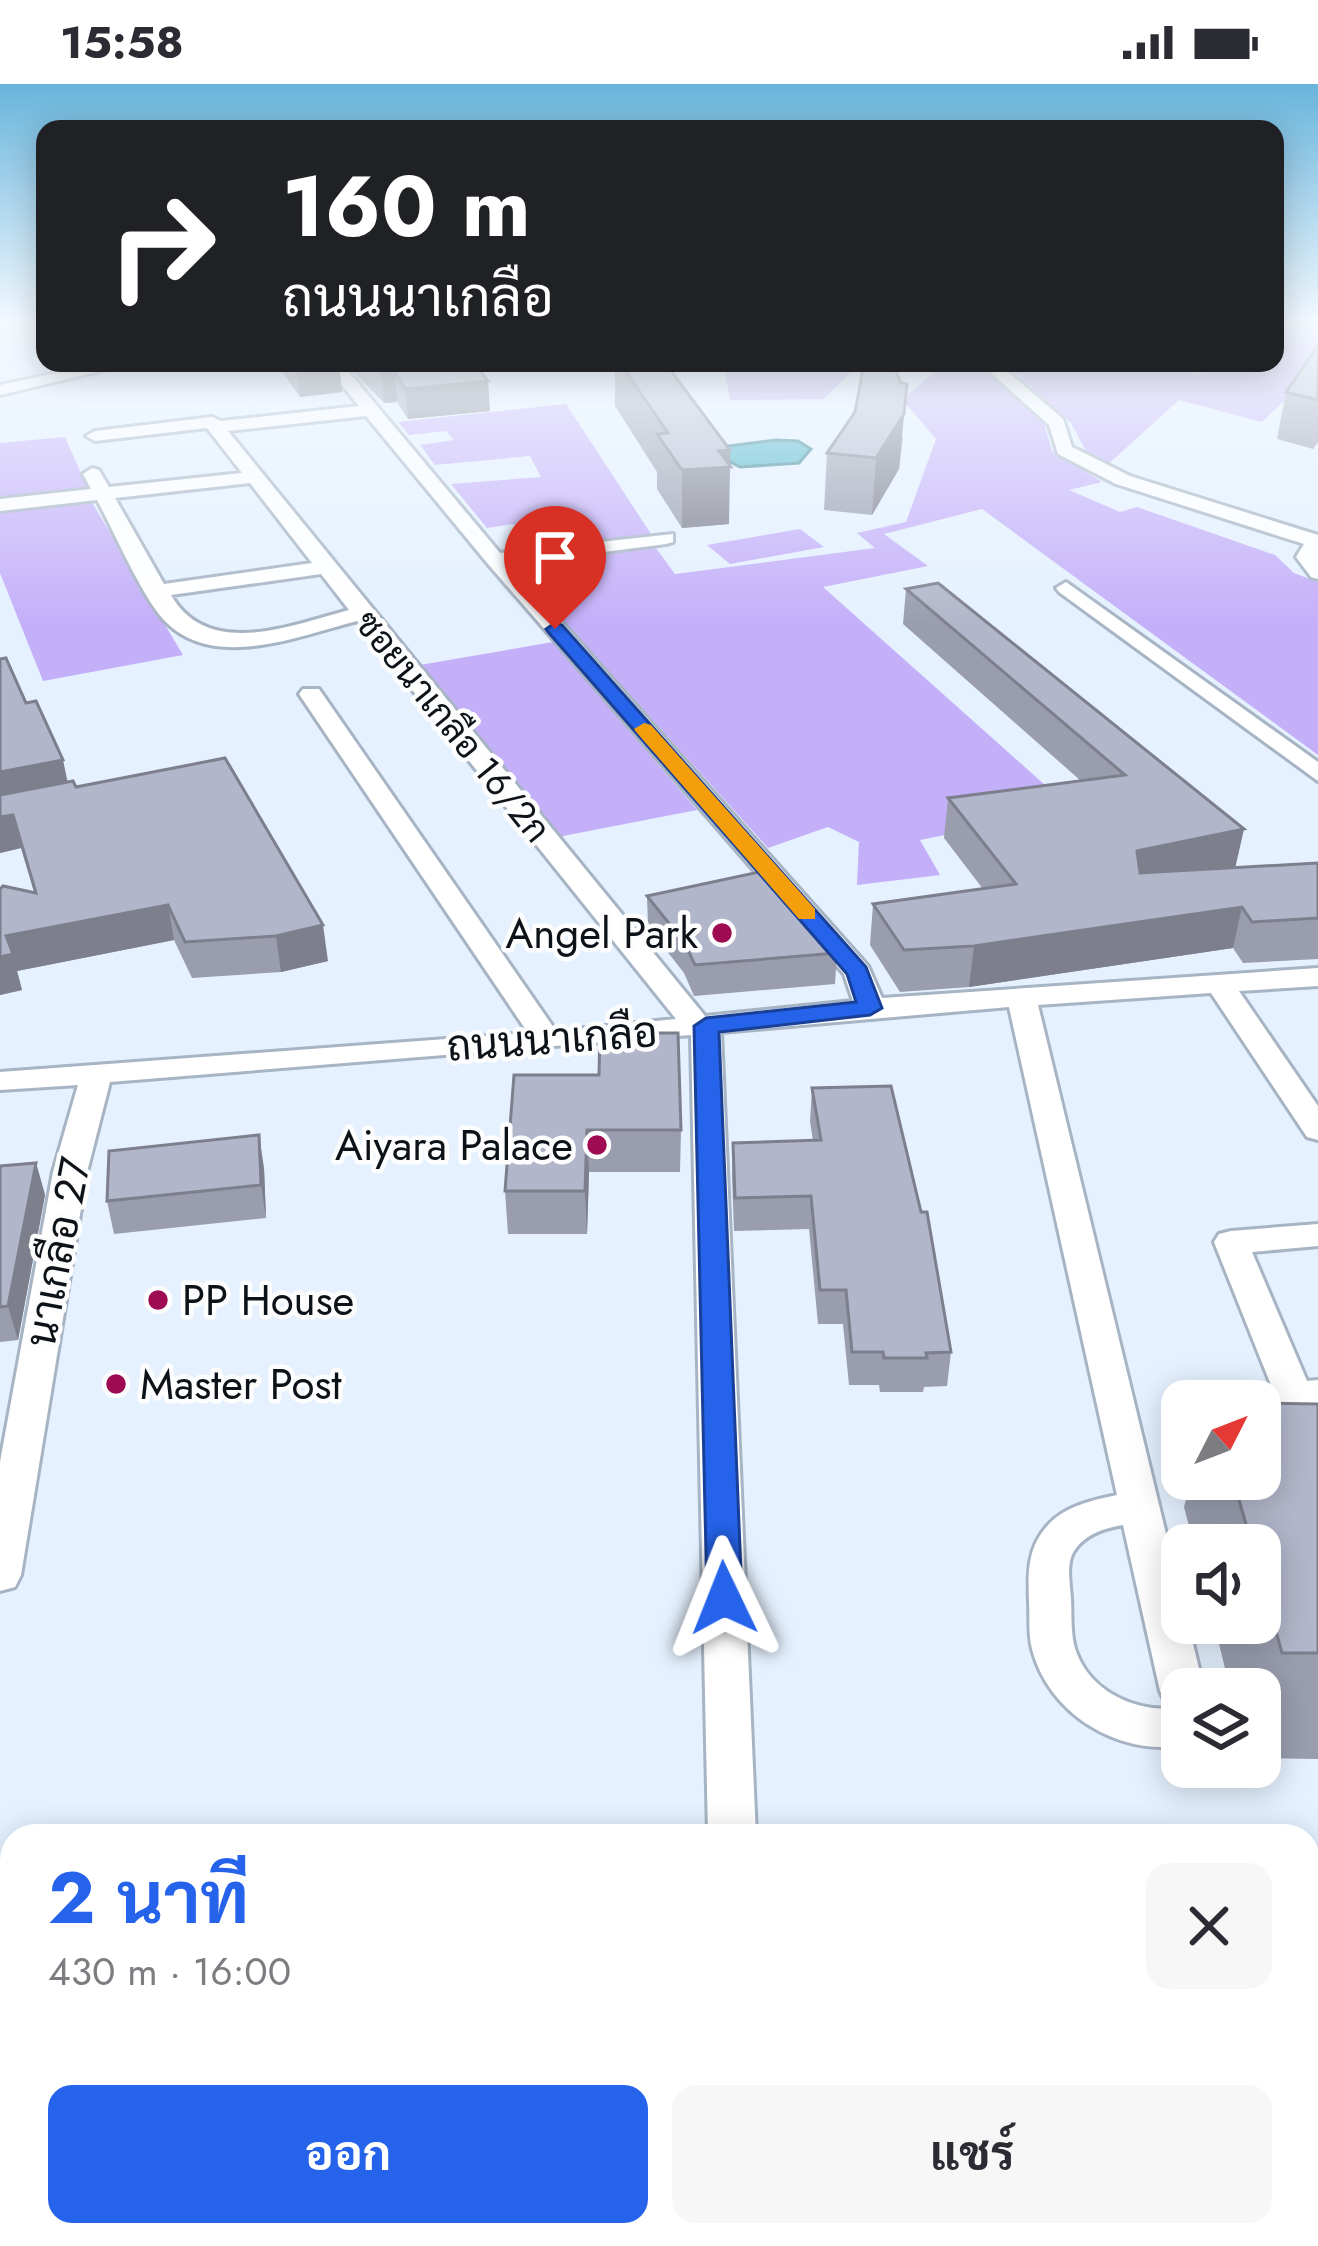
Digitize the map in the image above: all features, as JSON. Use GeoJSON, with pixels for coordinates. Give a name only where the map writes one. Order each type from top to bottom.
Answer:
{"type":"FeatureCollection","features":[{"type":"Feature","properties":{"kind":"street"},"geometry":{"type":"LineString","coordinates":[[95,436],[226,423]]}},
{"type":"Feature","properties":{"kind":"street"},"geometry":{"type":"LineString","coordinates":[[382,423],[495,560],[858,972],[870,1008]]}},
{"type":"Feature","properties":{"kind":"street"},"geometry":{"type":"LineString","coordinates":[[1057,423],[1064,450],[1123,480],[1317,539],[1306,557],[1318,573]]}},
{"type":"Feature","properties":{"kind":"street","name":"ซอยนาเกลือ 16/2ก"},"geometry":{"type":"LineString","coordinates":[[214,424],[362,613],[702,1026]]}},
{"type":"Feature","properties":{"kind":"street"},"geometry":{"type":"LineString","coordinates":[[0,505],[97,484],[254,477]]}},
{"type":"Feature","properties":{"kind":"street"},"geometry":{"type":"LineString","coordinates":[[97,484],[157,591],[180,625],[193,633],[230,640],[362,613]]}},
{"type":"Feature","properties":{"kind":"street"},"geometry":{"type":"LineString","coordinates":[[495,560],[666,538]]}},
{"type":"Feature","properties":{"kind":"street"},"geometry":{"type":"LineString","coordinates":[[157,591],[326,567]]}},
{"type":"Feature","properties":{"kind":"street"},"geometry":{"type":"LineString","coordinates":[[1066,587],[1318,774]]}},
{"type":"Feature","properties":{"kind":"street"},"geometry":{"type":"LineString","coordinates":[[311,694],[548,1041]]}},
{"type":"Feature","properties":{"kind":"street","name":"ถนนนาเกลือ"},"geometry":{"type":"LineString","coordinates":[[0,1081],[548,1041],[870,1008],[1318,977]]}},
{"type":"Feature","properties":{"kind":"street"},"geometry":{"type":"LineString","coordinates":[[1219,983],[1318,1130]]}},
{"type":"Feature","properties":{"kind":"street"},"geometry":{"type":"LineString","coordinates":[[1021,997],[1177,1668]]}},
{"type":"Feature","properties":{"kind":"street"},"geometry":{"type":"LineString","coordinates":[[702,1026],[732,1824]]}},
{"type":"Feature","properties":{"kind":"street","name":"นาเกลือ 27"},"geometry":{"type":"LineString","coordinates":[[0,1575],[59,1173],[97,1073]]}},
{"type":"Feature","properties":{"kind":"street"},"geometry":{"type":"LineString","coordinates":[[1318,1235],[1232,1241],[1294,1395],[1318,1394]]}},
{"type":"Feature","properties":{"kind":"street"},"geometry":{"type":"LineString","coordinates":[[1139,1506],[1092,1517],[1071,1528],[1054,1547],[1047,1561],[1053,1650],[1068,1682],[1114,1717],[1161,1725]]}},
{"type":"Feature","properties":{"kind":"shaded area"},"geometry":{"type":"Polygon","coordinates":[[[399,423],[578,423],[653,537],[542,551],[514,524],[487,528],[451,484],[541,477],[530,456],[435,465],[420,445],[454,440],[446,431],[409,435],[399,423]]]}},
{"type":"Feature","properties":{"kind":"shaded area"},"geometry":{"type":"Polygon","coordinates":[[[922,423],[1044,423],[1052,451],[1102,482],[1069,490],[1120,512],[1137,507],[1275,555],[1294,573],[1318,582],[1318,755],[982,509],[884,534],[928,566],[823,587],[1073,810],[920,840],[940,875],[857,885],[859,842],[828,827],[768,848],[514,563],[653,544],[675,574],[875,548],[857,533],[906,522],[936,439],[922,423]]]}},
{"type":"Feature","properties":{"kind":"shaded area"},"geometry":{"type":"Polygon","coordinates":[[[1071,423],[1154,423],[1105,467],[1088,455],[1071,423]]]}},
{"type":"Feature","properties":{"kind":"shaded area"},"geometry":{"type":"Polygon","coordinates":[[[65,437],[89,491],[0,501],[0,443],[65,437]]]}},
{"type":"Feature","properties":{"kind":"shaded area"},"geometry":{"type":"Polygon","coordinates":[[[90,499],[183,655],[43,681],[0,573],[0,509],[90,499]]]}},
{"type":"Feature","properties":{"kind":"shaded area"},"geometry":{"type":"Polygon","coordinates":[[[800,529],[824,547],[730,564],[707,545],[800,529]]]}},
{"type":"Feature","properties":{"kind":"shaded area"},"geometry":{"type":"Polygon","coordinates":[[[553,642],[697,810],[558,837],[420,665],[553,642]]]}},
{"type":"Feature","properties":{"kind":"water"},"geometry":{"type":"Polygon","coordinates":[[[798,441],[811,449],[799,463],[740,467],[723,458],[720,447],[798,441]]]}},
{"type":"Feature","properties":{"kind":"building"},"geometry":{"type":"Polygon","coordinates":[[[661,423],[710,423],[730,450],[719,451],[731,467],[682,470],[657,434],[668,433],[661,423]]]}},
{"type":"Feature","properties":{"kind":"building"},"geometry":{"type":"Polygon","coordinates":[[[848,423],[898,423],[876,458],[827,453],[848,423]]]}},
{"type":"Feature","properties":{"kind":"building"},"geometry":{"type":"Polygon","coordinates":[[[938,583],[1244,829],[1137,851],[1140,873],[1318,863],[1318,918],[1252,922],[1242,907],[974,946],[904,950],[873,904],[1016,884],[948,798],[1125,775],[906,589],[938,583]]]}},
{"type":"Feature","properties":{"kind":"building"},"geometry":{"type":"Polygon","coordinates":[[[6,658],[26,703],[36,701],[63,760],[0,772],[0,659],[6,658]]]}},
{"type":"Feature","properties":{"kind":"building"},"geometry":{"type":"Polygon","coordinates":[[[225,758],[323,925],[276,936],[185,942],[168,905],[6,936],[13,954],[0,957],[0,889],[36,893],[13,815],[0,817],[0,795],[73,781],[76,787],[225,758]]]}},
{"type":"Feature","properties":{"kind":"building"},"geometry":{"type":"Polygon","coordinates":[[[764,871],[813,925],[826,927],[837,953],[695,965],[684,942],[647,896],[764,871]]]}},
{"type":"Feature","properties":{"kind":"building"},"geometry":{"type":"Polygon","coordinates":[[[600,1033],[678,1033],[681,1130],[587,1130],[585,1191],[505,1191],[514,1075],[599,1075],[600,1033]]]}},
{"type":"Feature","properties":{"kind":"building"},"geometry":{"type":"Polygon","coordinates":[[[891,1086],[921,1212],[927,1212],[951,1352],[926,1353],[927,1358],[852,1352],[846,1290],[820,1290],[811,1196],[735,1198],[733,1143],[821,1140],[812,1088],[891,1086]]]}},
{"type":"Feature","properties":{"kind":"building"},"geometry":{"type":"Polygon","coordinates":[[[259,1135],[261,1185],[107,1201],[109,1151],[259,1135]]]}},
{"type":"Feature","properties":{"kind":"building"},"geometry":{"type":"Polygon","coordinates":[[[36,1163],[8,1306],[0,1307],[0,1166],[36,1163]]]}},
{"type":"Feature","properties":{"kind":"building"},"geometry":{"type":"Polygon","coordinates":[[[1281,1403],[1318,1404],[1318,1653],[1282,1653],[1281,1524],[1246,1524],[1239,1500],[1281,1500],[1281,1403]]]}},
{"type":"Feature","properties":{"kind":"slow traffic"},"geometry":{"type":"LineString","coordinates":[[644,729],[807,914]]}},
{"type":"Feature","properties":{"kind":"place","name":"Angel Park"},"geometry":{"type":"Point","coordinates":[722,933]}},
{"type":"Feature","properties":{"kind":"place","name":"Aiyara Palace"},"geometry":{"type":"Point","coordinates":[597,1145]}},
{"type":"Feature","properties":{"kind":"place","name":"PP House"},"geometry":{"type":"Point","coordinates":[158,1300]}},
{"type":"Feature","properties":{"kind":"place","name":"Master Post"},"geometry":{"type":"Point","coordinates":[116,1384]}},
{"type":"Feature","properties":{"kind":"route"},"geometry":{"type":"LineString","coordinates":[[555,629],[858,972],[870,1008],[706,1026],[724,1598]]}}]}
